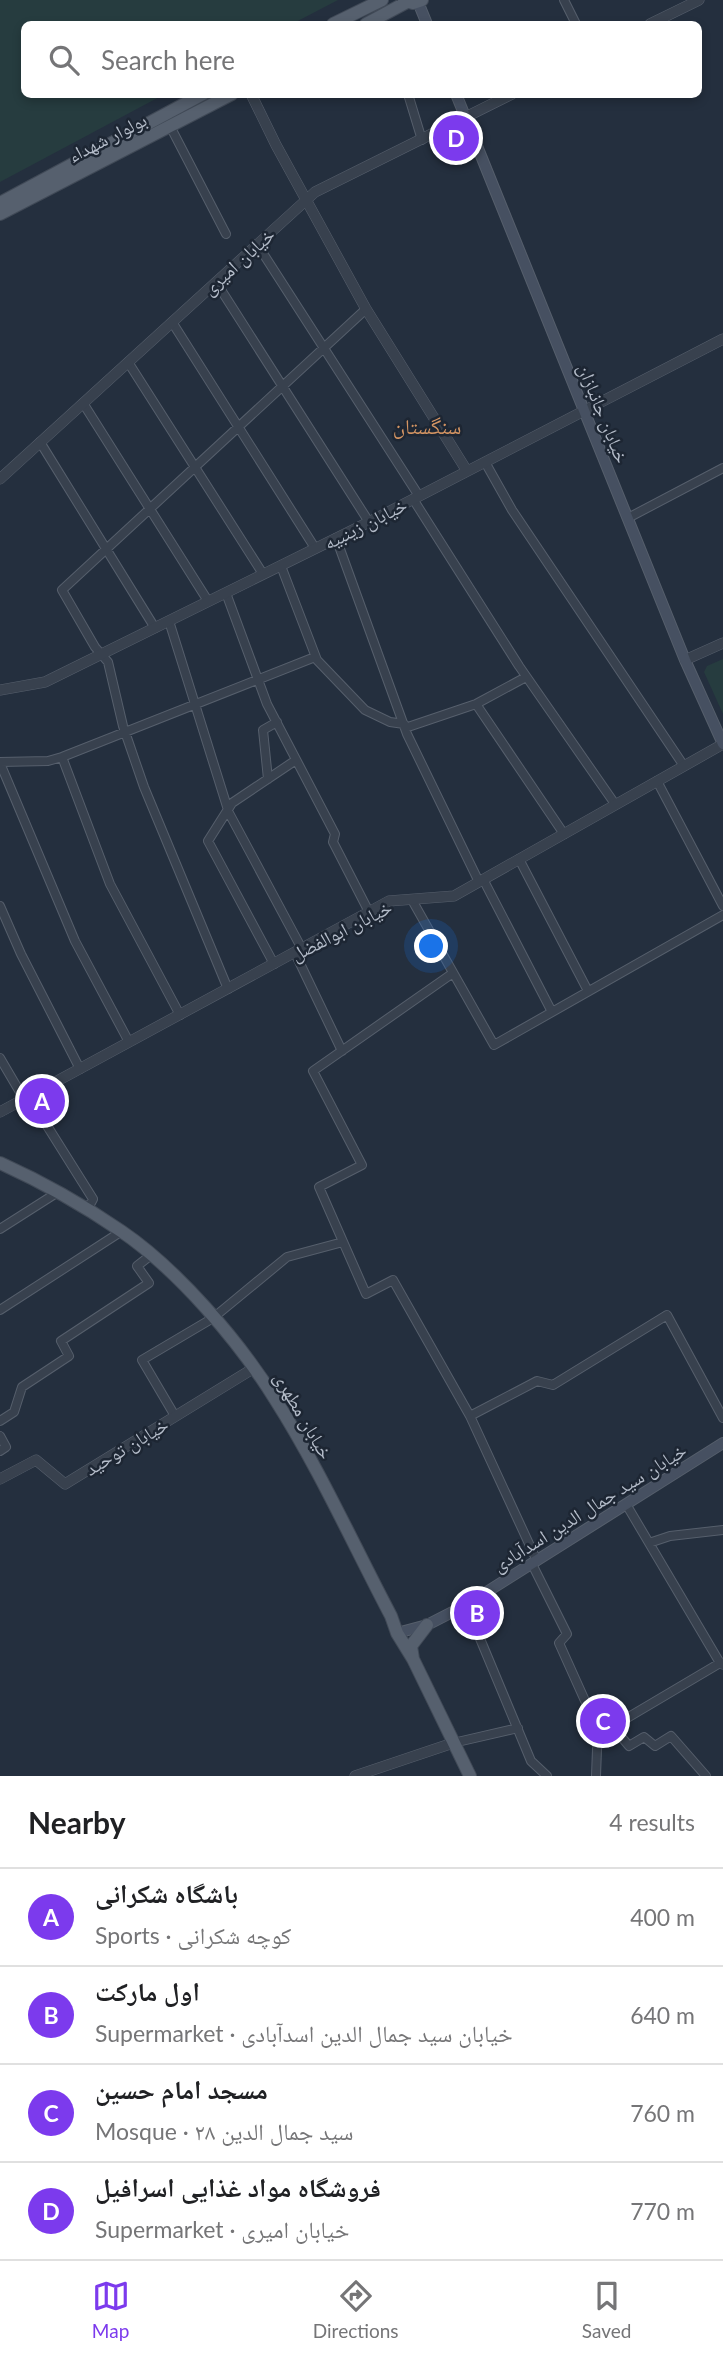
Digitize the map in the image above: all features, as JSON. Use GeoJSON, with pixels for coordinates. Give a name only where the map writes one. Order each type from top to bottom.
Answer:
{"type":"FeatureCollection","features":[{"type":"Feature","properties":{"kind":"main road"},"geometry":{"type":"LineString","coordinates":[[339,21],[382,0]]}},
{"type":"Feature","properties":{"kind":"main road"},"geometry":{"type":"LineString","coordinates":[[386,20],[413,1],[425,21]]}},
{"type":"Feature","properties":{"kind":"main road"},"geometry":{"type":"LineString","coordinates":[[363,9],[369,8],[373,12],[374,18],[371,21]]}},
{"type":"Feature","properties":{"kind":"main road","name":"بولوار شهداء"},"geometry":{"type":"LineString","coordinates":[[0,203],[196,98]]}},
{"type":"Feature","properties":{"kind":"main road","name":"بولوار شهداء"},"geometry":{"type":"LineString","coordinates":[[0,214],[224,98]]}},
{"type":"Feature","properties":{"kind":"main road","name":"خیابان جانبازان"},"geometry":{"type":"LineString","coordinates":[[458,98],[685,660],[723,744]]}},
{"type":"Feature","properties":{"kind":"main road","name":"خیابان مطهری"},"geometry":{"type":"LineString","coordinates":[[0,1163],[58,1192],[122,1231],[182,1283],[213,1318],[254,1368],[292,1427],[400,1634]]}},
{"type":"Feature","properties":{"kind":"main road","name":"خیابان سید جمال الدین اسدآبادی"},"geometry":{"type":"LineString","coordinates":[[427,1625],[466,1605],[723,1443]]}},
{"type":"Feature","properties":{"kind":"main road"},"geometry":{"type":"LineString","coordinates":[[427,1625],[400,1634],[470,1776]]}},
{"type":"Feature","properties":{"kind":"main road"},"geometry":{"type":"LineString","coordinates":[[412,1656],[411,1646],[427,1625]]}},
{"type":"Feature","properties":{"kind":"street"},"geometry":{"type":"LineString","coordinates":[[564,0],[574,21]]}},
{"type":"Feature","properties":{"kind":"street"},"geometry":{"type":"LineString","coordinates":[[656,21],[699,0]]}},
{"type":"Feature","properties":{"kind":"street"},"geometry":{"type":"LineString","coordinates":[[253,98],[366,309],[467,471]]}},
{"type":"Feature","properties":{"kind":"street"},"geometry":{"type":"LineString","coordinates":[[409,98],[422,139]]}},
{"type":"Feature","properties":{"kind":"street","name":"خیابان امیری"},"geometry":{"type":"LineString","coordinates":[[0,479],[315,192],[504,98]]}},
{"type":"Feature","properties":{"kind":"street"},"geometry":{"type":"LineString","coordinates":[[170,126],[226,234]]}},
{"type":"Feature","properties":{"kind":"street"},"geometry":{"type":"LineString","coordinates":[[257,244],[526,677],[615,804]]}},
{"type":"Feature","properties":{"kind":"street"},"geometry":{"type":"LineString","coordinates":[[216,282],[369,522]]}},
{"type":"Feature","properties":{"kind":"street"},"geometry":{"type":"LineString","coordinates":[[228,989],[144,787],[108,662],[94,648],[62,590],[366,309]]}},
{"type":"Feature","properties":{"kind":"street"},"geometry":{"type":"LineString","coordinates":[[172,322],[315,548]]}},
{"type":"Feature","properties":{"kind":"street","name":"خیابان زینبیه"},"geometry":{"type":"LineString","coordinates":[[0,690],[45,682],[101,655],[369,522],[723,339]]}},
{"type":"Feature","properties":{"kind":"street"},"geometry":{"type":"LineString","coordinates":[[128,362],[263,574]]}},
{"type":"Feature","properties":{"kind":"street"},"geometry":{"type":"LineString","coordinates":[[83,403],[208,601]]}},
{"type":"Feature","properties":{"kind":"street"},"geometry":{"type":"LineString","coordinates":[[40,442],[155,628]]}},
{"type":"Feature","properties":{"kind":"street"},"geometry":{"type":"LineString","coordinates":[[485,462],[512,510],[684,765]]}},
{"type":"Feature","properties":{"kind":"street"},"geometry":{"type":"LineString","coordinates":[[628,517],[723,468]]}},
{"type":"Feature","properties":{"kind":"street"},"geometry":{"type":"LineString","coordinates":[[335,538],[405,726],[481,880],[552,1012]]}},
{"type":"Feature","properties":{"kind":"street"},"geometry":{"type":"LineString","coordinates":[[281,565],[315,657],[365,710],[390,722],[405,726],[476,704],[526,677]]}},
{"type":"Feature","properties":{"kind":"street"},"geometry":{"type":"LineString","coordinates":[[226,593],[258,680],[335,834],[333,842],[369,912]]}},
{"type":"Feature","properties":{"kind":"street"},"geometry":{"type":"LineString","coordinates":[[169,621],[228,808],[298,951],[342,1051]]}},
{"type":"Feature","properties":{"kind":"street"},"geometry":{"type":"LineString","coordinates":[[685,660],[723,643]]}},
{"type":"Feature","properties":{"kind":"street"},"geometry":{"type":"LineString","coordinates":[[129,1042],[75,941],[0,763],[48,761],[62,757],[315,657]]}},
{"type":"Feature","properties":{"kind":"street"},"geometry":{"type":"LineString","coordinates":[[476,704],[564,834]]}},
{"type":"Feature","properties":{"kind":"street"},"geometry":{"type":"LineString","coordinates":[[268,779],[263,730],[277,722]]}},
{"type":"Feature","properties":{"kind":"street","name":"خیابان ابوالفضل"},"geometry":{"type":"LineString","coordinates":[[0,1112],[389,901],[454,895],[723,744]]}},
{"type":"Feature","properties":{"kind":"street"},"geometry":{"type":"LineString","coordinates":[[62,757],[110,884],[180,1015]]}},
{"type":"Feature","properties":{"kind":"street"},"geometry":{"type":"LineString","coordinates":[[274,964],[208,841],[232,803],[296,760]]}},
{"type":"Feature","properties":{"kind":"street"},"geometry":{"type":"LineString","coordinates":[[657,781],[723,906]]}},
{"type":"Feature","properties":{"kind":"street"},"geometry":{"type":"LineString","coordinates":[[519,859],[588,991]]}},
{"type":"Feature","properties":{"kind":"street"},"geometry":{"type":"LineString","coordinates":[[412,900],[494,1045],[723,915]]}},
{"type":"Feature","properties":{"kind":"street"},"geometry":{"type":"LineString","coordinates":[[0,906],[80,1069]]}},
{"type":"Feature","properties":{"kind":"street"},"geometry":{"type":"LineString","coordinates":[[453,973],[313,1071],[362,1165],[319,1187],[366,1294],[393,1280],[470,1416],[567,1633],[559,1643],[600,1734],[596,1776]]}},
{"type":"Feature","properties":{"kind":"street"},"geometry":{"type":"LineString","coordinates":[[0,1058],[93,1199],[87,1210]]}},
{"type":"Feature","properties":{"kind":"street"},"geometry":{"type":"LineString","coordinates":[[0,1229],[58,1192]]}},
{"type":"Feature","properties":{"kind":"street"},"geometry":{"type":"LineString","coordinates":[[0,1310],[122,1231]]}},
{"type":"Feature","properties":{"kind":"street"},"geometry":{"type":"LineString","coordinates":[[176,1416],[142,1360],[213,1318],[287,1257],[343,1242]]}},
{"type":"Feature","properties":{"kind":"street"},"geometry":{"type":"LineString","coordinates":[[0,1421],[14,1412],[22,1387],[69,1356],[61,1342],[149,1283],[137,1266],[151,1255]]}},
{"type":"Feature","properties":{"kind":"street"},"geometry":{"type":"LineString","coordinates":[[470,1416],[537,1381],[553,1385],[667,1315],[723,1418]]}},
{"type":"Feature","properties":{"kind":"street","name":"خیابان توحید"},"geometry":{"type":"LineString","coordinates":[[0,1479],[36,1460],[65,1484],[254,1368]]}},
{"type":"Feature","properties":{"kind":"street"},"geometry":{"type":"LineString","coordinates":[[0,1436],[6,1447],[0,1451]]}},
{"type":"Feature","properties":{"kind":"street"},"geometry":{"type":"LineString","coordinates":[[600,1734],[722,1663],[626,1504]]}},
{"type":"Feature","properties":{"kind":"street"},"geometry":{"type":"LineString","coordinates":[[649,1543],[670,1536],[723,1530]]}},
{"type":"Feature","properties":{"kind":"street"},"geometry":{"type":"LineString","coordinates":[[466,1605],[531,1761],[547,1776]]}},
{"type":"Feature","properties":{"kind":"street"},"geometry":{"type":"LineString","coordinates":[[612,1727],[629,1746],[644,1737],[655,1746],[671,1736],[706,1776]]}},
{"type":"Feature","properties":{"kind":"street"},"geometry":{"type":"LineString","coordinates":[[355,1776],[453,1743],[518,1728]]}},
{"type":"Feature","properties":{"kind":"green space"},"geometry":{"type":"Polygon","coordinates":[[[0,0],[338,0],[298,21],[21,21],[21,98],[157,98],[0,182],[0,0]]]}},
{"type":"Feature","properties":{"kind":"green space"},"geometry":{"type":"Polygon","coordinates":[[[723,659],[723,714],[704,672],[707,666],[723,659]]]}},
{"type":"Feature","properties":{"kind":"place","name":"فروشگاه مواد غذایی اسرافیل"},"geometry":{"type":"Point","coordinates":[456,138]}},
{"type":"Feature","properties":{"kind":"place","name":"باشگاه شکرانی"},"geometry":{"type":"Point","coordinates":[42,1101]}},
{"type":"Feature","properties":{"kind":"place","name":"اول مارکت"},"geometry":{"type":"Point","coordinates":[477,1613]}},
{"type":"Feature","properties":{"kind":"place","name":"مسجد امام حسین"},"geometry":{"type":"Point","coordinates":[603,1721]}},
{"type":"Feature","properties":{"kind":"district","name":"سنگستان"},"geometry":{"type":"Point","coordinates":[427,425]}}]}
